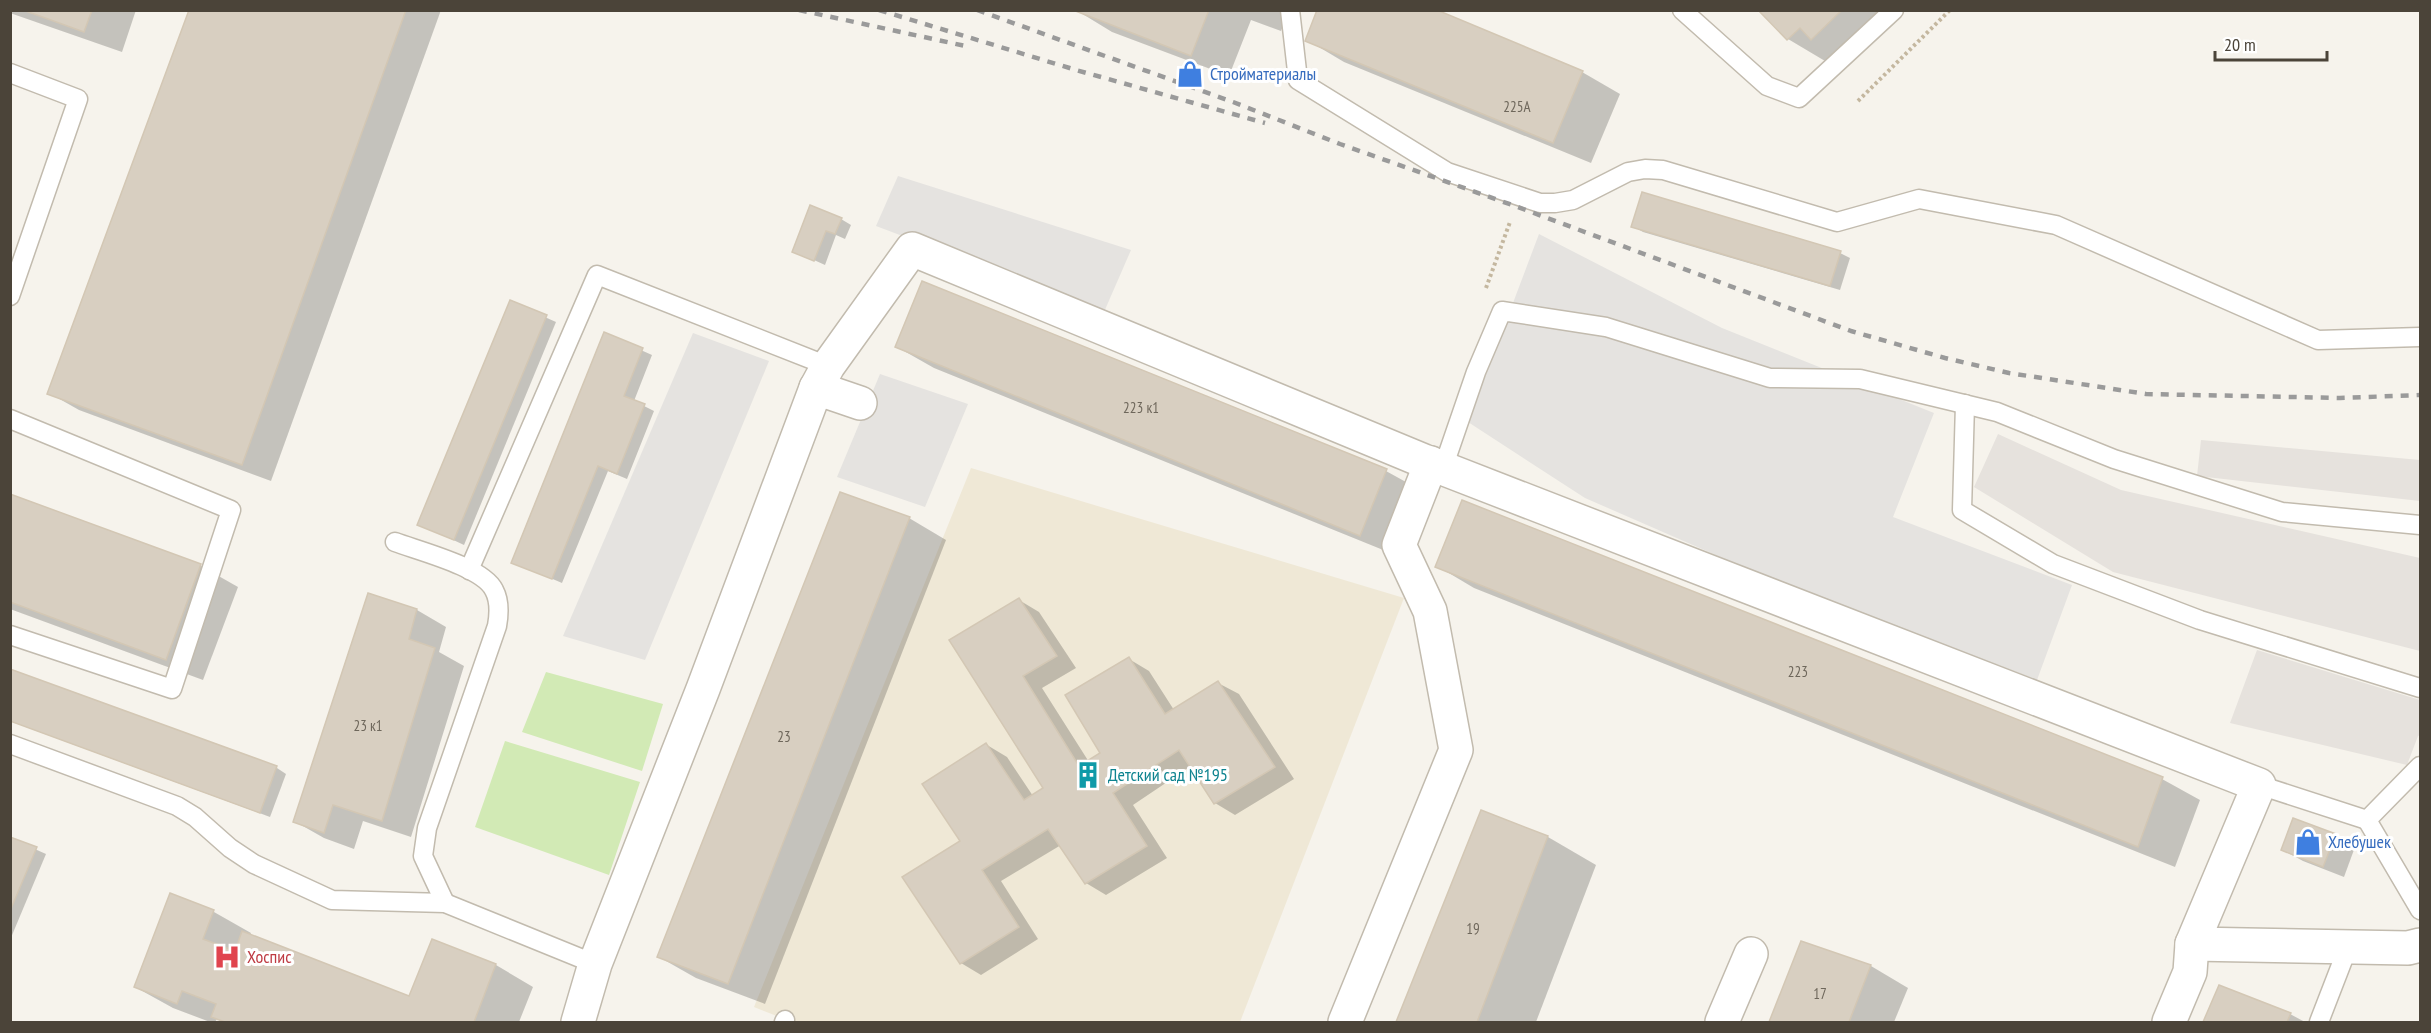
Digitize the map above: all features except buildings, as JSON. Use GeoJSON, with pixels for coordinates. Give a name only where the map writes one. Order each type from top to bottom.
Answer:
{"type":"FeatureCollection","features":[{"type":"Feature","properties":{"kind":"street"},"geometry":{"type":"LineString","coordinates":[[578,1023],[595,964],[822,377],[912,249],[1437,466],[2259,784],[2192,944],[2190,972],[2169,1023]]}},
{"type":"Feature","properties":{"kind":"street"},"geometry":{"type":"LineString","coordinates":[[822,377],[860,403]]}},
{"type":"Feature","properties":{"kind":"street"},"geometry":{"type":"LineString","coordinates":[[1345,1023],[1456,750],[1430,611],[1399,545],[1437,466]]}},
{"type":"Feature","properties":{"kind":"street"},"geometry":{"type":"LineString","coordinates":[[2192,944],[2408,948],[2421,945]]}},
{"type":"Feature","properties":{"kind":"street"},"geometry":{"type":"LineString","coordinates":[[1722,1023],[1751,954]]}},
{"type":"Feature","properties":{"kind":"lane"},"geometry":{"type":"LineString","coordinates":[[1290,10],[1298,80],[1447,172],[1519,197],[1547,203],[1572,200],[1628,172],[1645,169],[1663,170],[1837,222],[1919,200],[2056,225],[2318,340],[2421,337]]}},
{"type":"Feature","properties":{"kind":"lane"},"geometry":{"type":"LineString","coordinates":[[1682,10],[1767,86],[1799,98],[1894,10]]}},
{"type":"Feature","properties":{"kind":"lane"},"geometry":{"type":"LineString","coordinates":[[10,73],[78,99],[10,296]]}},
{"type":"Feature","properties":{"kind":"lane"},"geometry":{"type":"LineString","coordinates":[[469,570],[597,275],[822,377]]}},
{"type":"Feature","properties":{"kind":"lane"},"geometry":{"type":"LineString","coordinates":[[1437,466],[1502,311],[1606,327],[1770,378],[1860,379],[1997,412],[2114,459],[2282,512],[2421,525]]}},
{"type":"Feature","properties":{"kind":"lane"},"geometry":{"type":"LineString","coordinates":[[1965,404],[1962,510],[2053,564],[2200,620],[2421,688]]}},
{"type":"Feature","properties":{"kind":"lane"},"geometry":{"type":"LineString","coordinates":[[10,419],[231,510],[172,689],[10,635]]}},
{"type":"Feature","properties":{"kind":"lane"},"geometry":{"type":"LineString","coordinates":[[395,542],[469,570],[487,580],[494,590],[499,614],[497,626],[427,828],[423,856],[445,903]]}},
{"type":"Feature","properties":{"kind":"lane"},"geometry":{"type":"LineString","coordinates":[[10,744],[177,806],[195,817],[230,848],[254,864],[332,900],[445,903],[595,964]]}},
{"type":"Feature","properties":{"kind":"lane"},"geometry":{"type":"LineString","coordinates":[[2367,820],[2421,766]]}},
{"type":"Feature","properties":{"kind":"lane"},"geometry":{"type":"LineString","coordinates":[[2259,784],[2367,820],[2421,910]]}},
{"type":"Feature","properties":{"kind":"lane"},"geometry":{"type":"LineString","coordinates":[[2319,1023],[2348,947]]}},
{"type":"Feature","properties":{"kind":"path"},"geometry":{"type":"LineString","coordinates":[[1858,101],[1950,10]]}},
{"type":"Feature","properties":{"kind":"shaded area"},"geometry":{"type":"Polygon","coordinates":[[[898,176],[1131,250],[1104,312],[876,226],[898,176]]]}},
{"type":"Feature","properties":{"kind":"shaded area"},"geometry":{"type":"Polygon","coordinates":[[[1539,234],[1722,328],[1934,413],[1893,517],[2072,585],[2037,680],[1757,573],[1585,498],[1468,422],[1539,234]]]}},
{"type":"Feature","properties":{"kind":"shaded area"},"geometry":{"type":"Polygon","coordinates":[[[693,333],[769,361],[645,660],[563,636],[693,333]]]}},
{"type":"Feature","properties":{"kind":"shaded area"},"geometry":{"type":"Polygon","coordinates":[[[880,374],[968,404],[925,507],[837,477],[880,374]]]}},
{"type":"Feature","properties":{"kind":"shaded area"},"geometry":{"type":"Polygon","coordinates":[[[1998,434],[2121,490],[2420,558],[2420,651],[2113,572],[1974,487],[1998,434]]]}},
{"type":"Feature","properties":{"kind":"shaded area"},"geometry":{"type":"Polygon","coordinates":[[[2201,440],[2420,460],[2420,501],[2197,476],[2201,440]]]}},
{"type":"Feature","properties":{"kind":"shaded area"},"geometry":{"type":"Polygon","coordinates":[[[971,468],[1404,598],[1240,1022],[792,1022],[754,1007],[971,468]]]}},
{"type":"Feature","properties":{"kind":"shaded area"},"geometry":{"type":"Polygon","coordinates":[[[2257,650],[2420,700],[2420,735],[2407,765],[2230,723],[2257,650]]]}},
{"type":"Feature","properties":{"kind":"green space"},"geometry":{"type":"Polygon","coordinates":[[[546,672],[663,704],[642,771],[522,732],[546,672]]]}},
{"type":"Feature","properties":{"kind":"green space"},"geometry":{"type":"Polygon","coordinates":[[[505,741],[640,782],[609,875],[475,827],[505,741]]]}},
{"type":"Feature","properties":{"kind":"railway"},"geometry":{"type":"LineString","coordinates":[[799,10],[970,47]]}},
{"type":"Feature","properties":{"kind":"railway"},"geometry":{"type":"LineString","coordinates":[[879,10],[1076,70],[1265,123]]}},
{"type":"Feature","properties":{"kind":"railway"},"geometry":{"type":"LineString","coordinates":[[977,10],[1233,102],[1340,144],[1515,206],[1851,331],[1945,358],[2009,373],[2146,394],[2340,398],[2420,395]]}},
{"type":"Feature","properties":{"kind":"place","name":"Стройматериалы"},"geometry":{"type":"Point","coordinates":[1190,74]}},
{"type":"Feature","properties":{"kind":"place","name":"Детский сад №195"},"geometry":{"type":"Point","coordinates":[1088,775]}},
{"type":"Feature","properties":{"kind":"place","name":"Хлебушек"},"geometry":{"type":"Point","coordinates":[2308,842]}},
{"type":"Feature","properties":{"kind":"place","name":"Хоспис"},"geometry":{"type":"Point","coordinates":[227,957]}}]}
